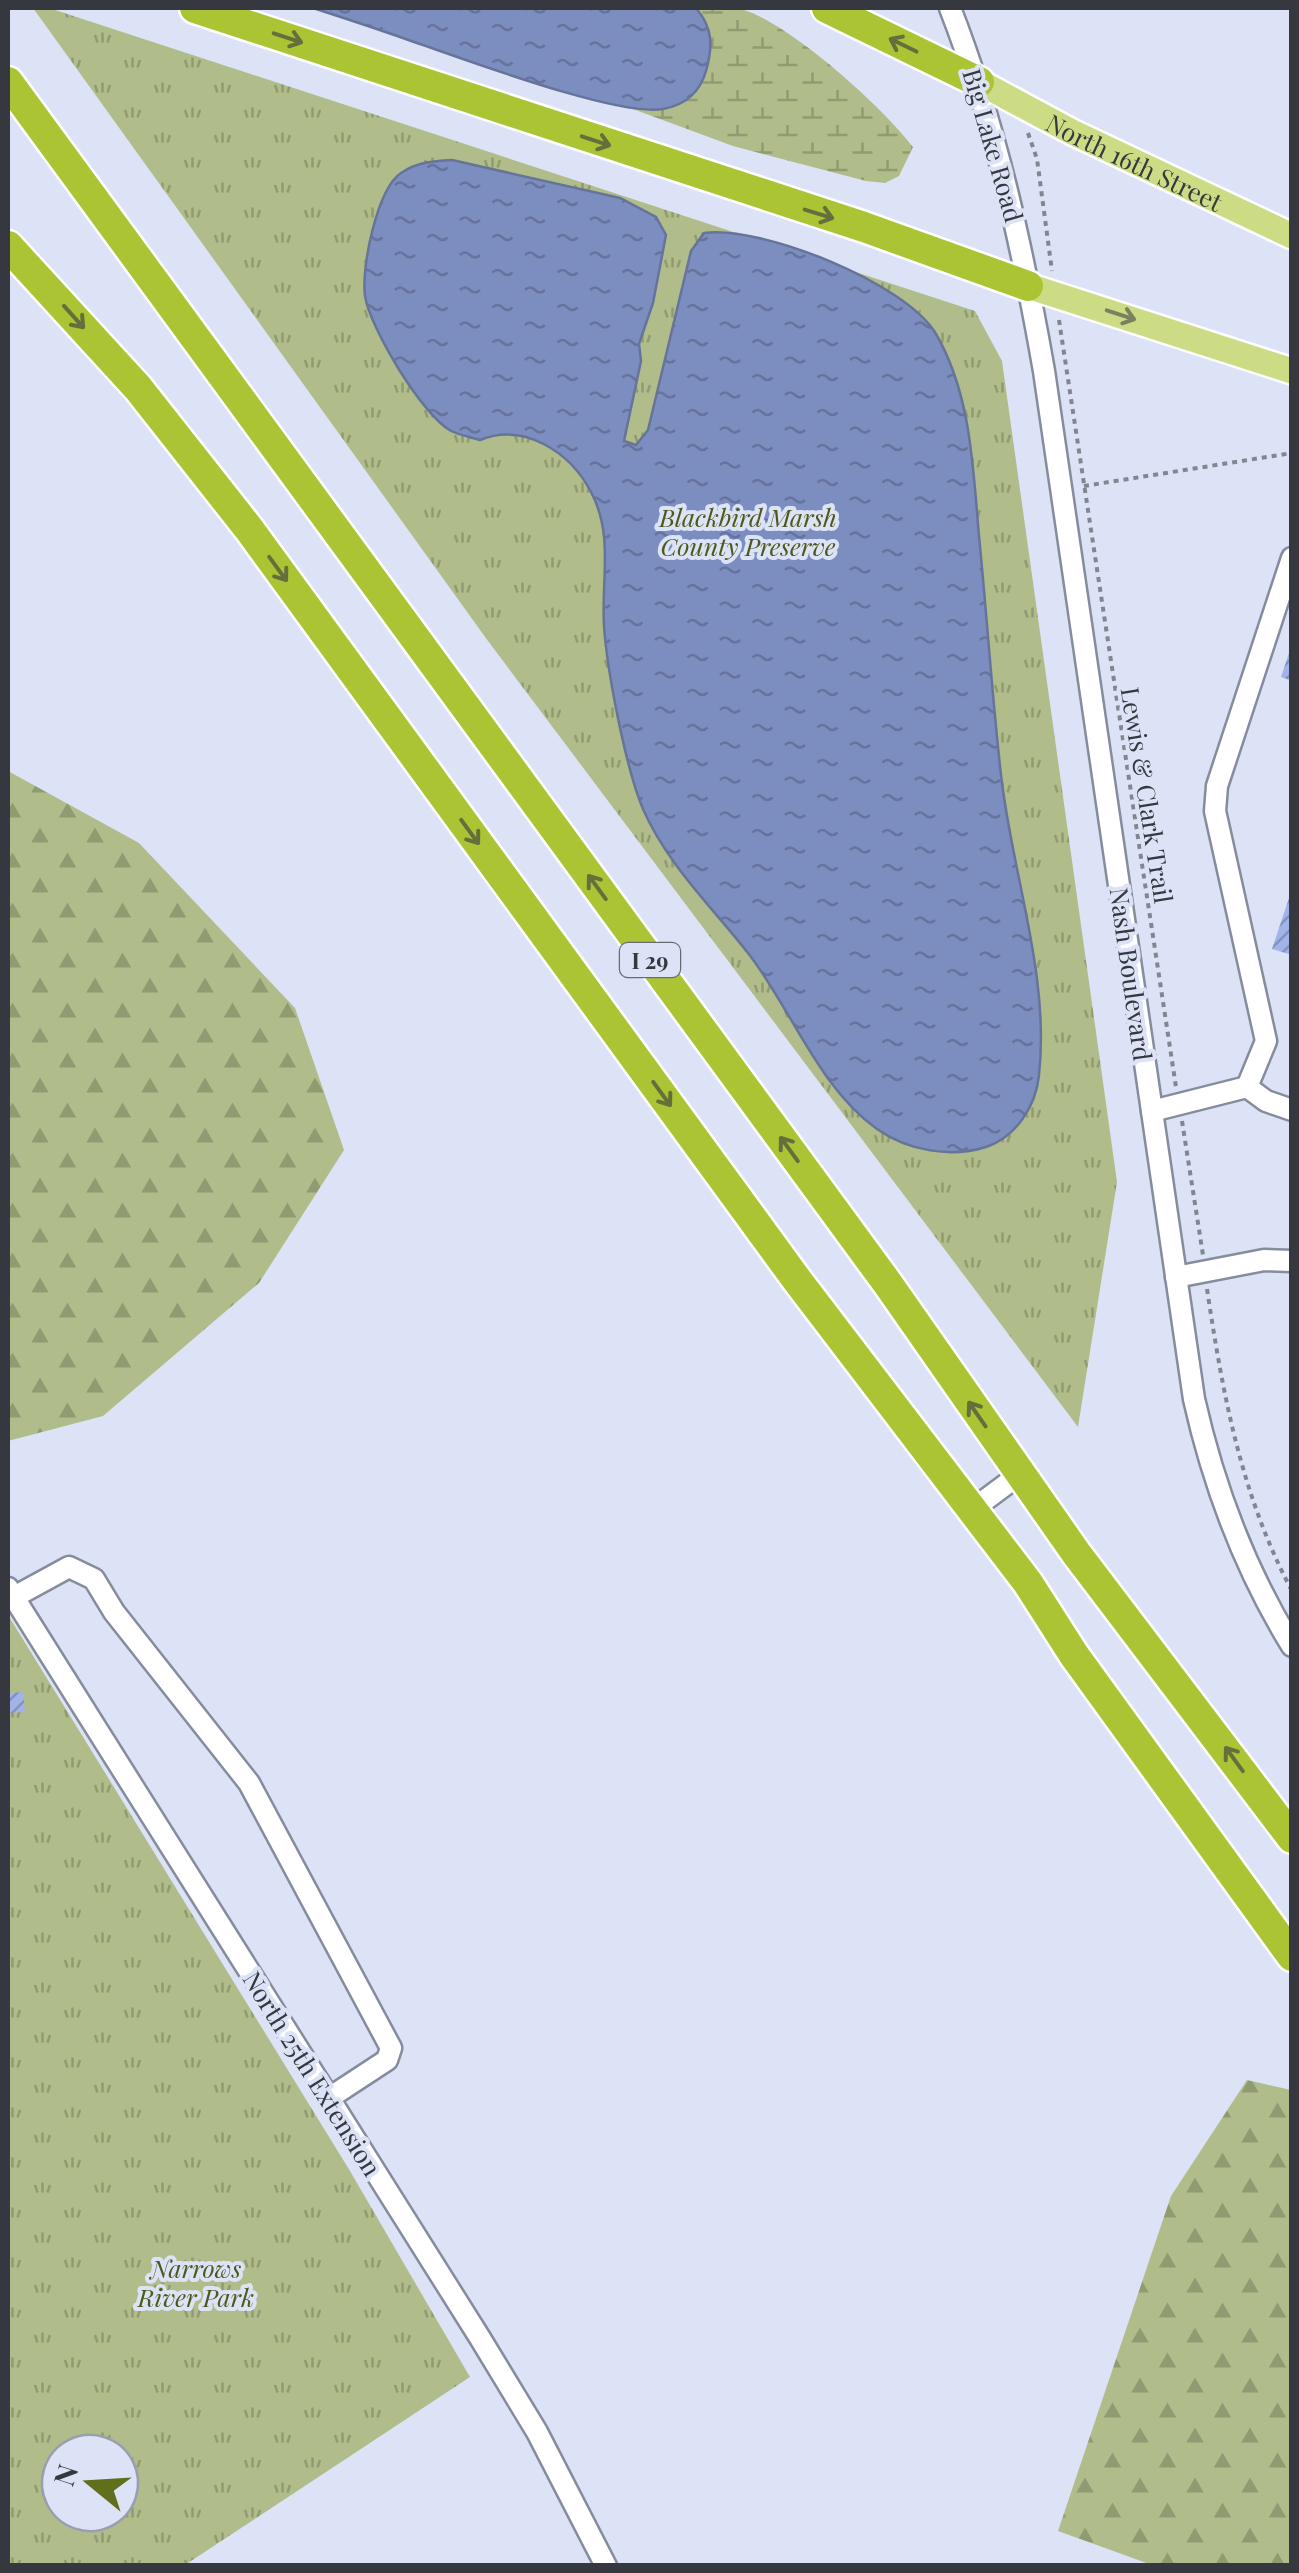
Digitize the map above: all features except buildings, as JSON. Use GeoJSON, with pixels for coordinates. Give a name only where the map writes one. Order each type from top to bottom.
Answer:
{"type":"FeatureCollection","features":[{"type":"Feature","properties":{"kind":"highway"},"geometry":{"type":"LineString","coordinates":[[195,8],[864,227],[1042,290]]}},
{"type":"Feature","properties":{"kind":"highway"},"geometry":{"type":"LineString","coordinates":[[827,8],[978,82]]}},
{"type":"Feature","properties":{"kind":"highway","name":"I 29"},"geometry":{"type":"LineString","coordinates":[[8,82],[888,1284],[1020,1474],[1292,1838]]}},
{"type":"Feature","properties":{"kind":"highway","name":"I 29"},"geometry":{"type":"LineString","coordinates":[[8,246],[138,388],[249,529],[798,1280],[973,1509],[1292,1956]]}},
{"type":"Feature","properties":{"kind":"main road","name":"North 16th Street"},"geometry":{"type":"LineString","coordinates":[[978,82],[1292,236]]}},
{"type":"Feature","properties":{"kind":"main road"},"geometry":{"type":"LineString","coordinates":[[1042,290],[1292,371]]}},
{"type":"Feature","properties":{"kind":"street","name":"Big Lake Road"},"geometry":{"type":"LineString","coordinates":[[950,8],[978,82],[1016,216],[1042,290]]}},
{"type":"Feature","properties":{"kind":"street","name":"Nash Boulevard"},"geometry":{"type":"LineString","coordinates":[[1042,290],[1072,551],[1194,1400],[1211,1468],[1238,1546],[1292,1646]]}},
{"type":"Feature","properties":{"kind":"street"},"geometry":{"type":"LineString","coordinates":[[1246,1088],[1266,1041],[1215,811],[1217,786],[1292,558]]}},
{"type":"Feature","properties":{"kind":"street"},"geometry":{"type":"LineString","coordinates":[[1152,1111],[1246,1088],[1266,1101],[1292,1110]]}},
{"type":"Feature","properties":{"kind":"street"},"geometry":{"type":"LineString","coordinates":[[1176,1278],[1264,1260],[1292,1262]]}},
{"type":"Feature","properties":{"kind":"street"},"geometry":{"type":"LineString","coordinates":[[973,1509],[1020,1474]]}},
{"type":"Feature","properties":{"kind":"street"},"geometry":{"type":"LineString","coordinates":[[11,1592],[69,1567],[81,1569],[94,1579],[114,1612],[249,1783],[391,2048],[387,2060],[330,2098]]}},
{"type":"Feature","properties":{"kind":"street","name":"North 25th Extension"},"geometry":{"type":"LineString","coordinates":[[11,1592],[537,2432],[606,2566]]}},
{"type":"Feature","properties":{"kind":"path","name":"Lewis & Clark Trail"},"geometry":{"type":"LineString","coordinates":[[1019,104],[1036,159],[1042,290],[1084,486],[1228,1423],[1258,1516],[1292,1590]]}},
{"type":"Feature","properties":{"kind":"path"},"geometry":{"type":"LineString","coordinates":[[1084,486],[1292,453]]}},
{"type":"Feature","properties":{"kind":"green space"},"geometry":{"type":"Polygon","coordinates":[[[731,7],[756,15],[831,66],[880,110],[913,147],[899,176],[885,183],[866,181],[733,146],[622,105],[661,110],[701,13],[696,8],[731,7]]]}},
{"type":"Feature","properties":{"kind":"green space","name":"Blackbird Marsh County Preserve"},"geometry":{"type":"Polygon","coordinates":[[[33,8],[49,8],[975,311],[1002,361],[1117,1182],[1078,1427],[488,641],[33,8]]]}},
{"type":"Feature","properties":{"kind":"green space"},"geometry":{"type":"Polygon","coordinates":[[[8,771],[139,843],[295,1008],[344,1150],[259,1283],[103,1416],[8,1441],[8,771]]]}},
{"type":"Feature","properties":{"kind":"green space","name":"Narrows River Park"},"geometry":{"type":"Polygon","coordinates":[[[8,1615],[350,2171],[470,2377],[185,2565],[8,2565],[8,1615]]]}},
{"type":"Feature","properties":{"kind":"green space"},"geometry":{"type":"Polygon","coordinates":[[[1247,2080],[1291,2090],[1291,2565],[1152,2565],[1058,2531],[1171,2196],[1247,2080]]]}},
{"type":"Feature","properties":{"kind":"water"},"geometry":{"type":"Polygon","coordinates":[[[313,8],[696,8],[708,30],[710,53],[700,85],[685,101],[663,109],[641,109],[540,85],[313,8]]]}},
{"type":"Feature","properties":{"kind":"water","name":"Blackbird Marsh County Preserve"},"geometry":{"type":"Polygon","coordinates":[[[452,160],[620,198],[656,217],[666,235],[653,303],[639,344],[641,361],[624,441],[636,445],[648,430],[691,251],[704,233],[760,238],[830,261],[895,296],[920,315],[936,334],[957,381],[968,432],[1001,775],[1039,1000],[1041,1037],[1034,1098],[1023,1119],[997,1142],[959,1152],[930,1150],[889,1137],[856,1112],[822,1069],[748,953],[677,867],[653,829],[630,770],[613,693],[604,626],[604,541],[591,492],[571,464],[544,444],[513,435],[480,440],[454,432],[439,422],[399,370],[369,310],[364,283],[366,267],[378,212],[392,182],[407,169],[452,160]]]}}]}
